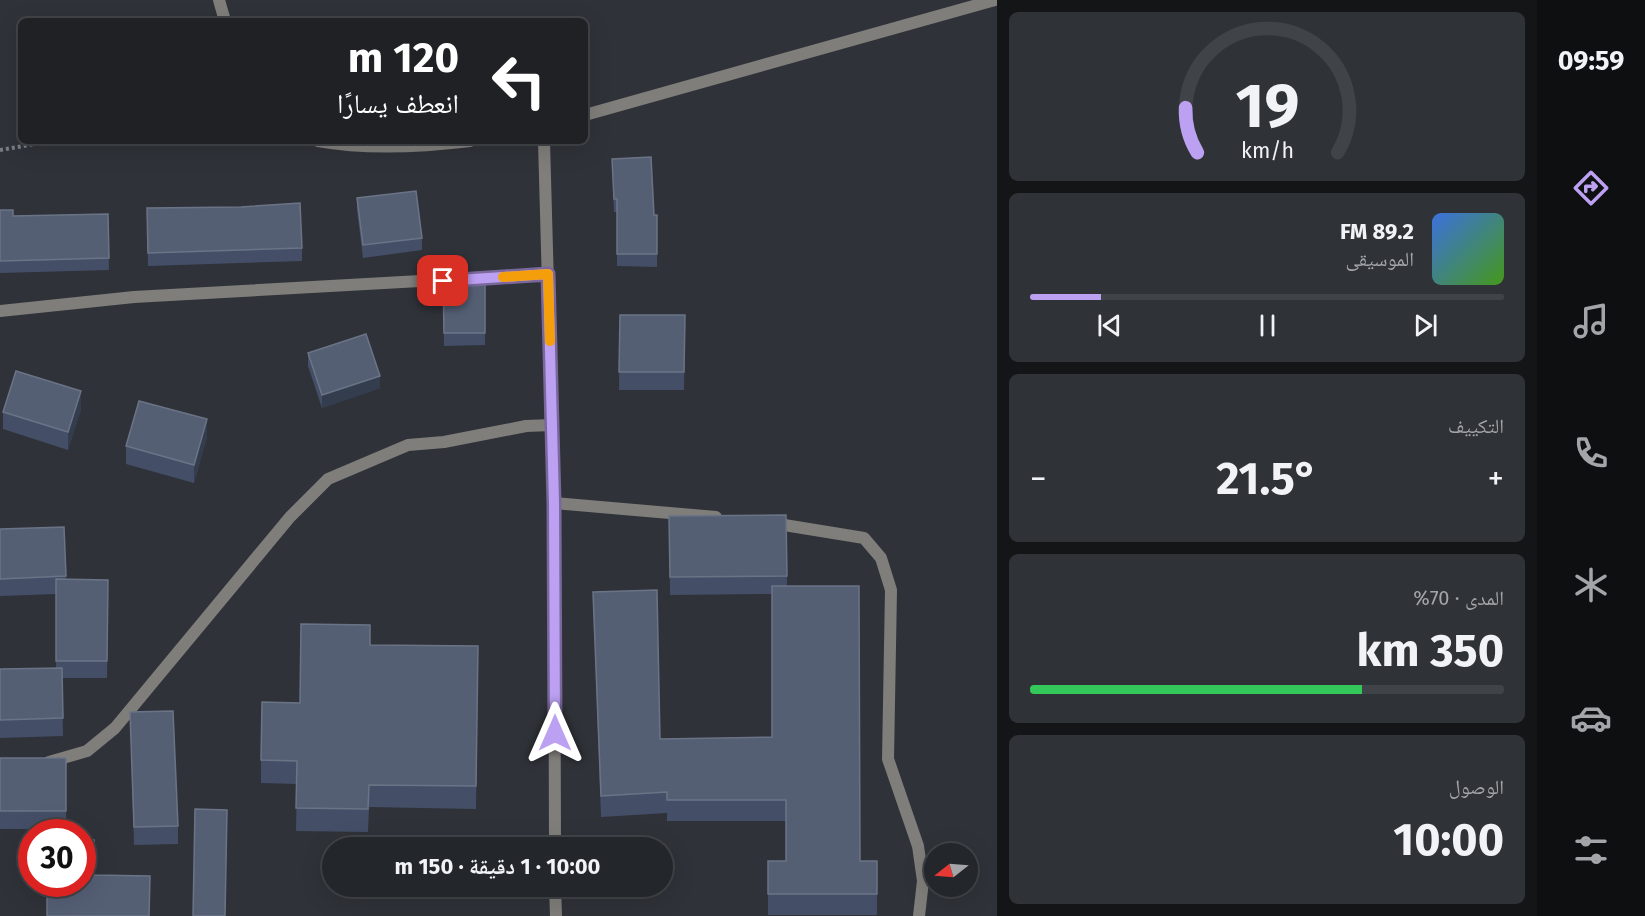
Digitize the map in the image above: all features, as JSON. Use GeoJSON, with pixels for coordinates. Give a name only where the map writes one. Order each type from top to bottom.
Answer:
{"type":"FeatureCollection","features":[{"type":"Feature","properties":{"kind":"street"},"geometry":{"type":"LineString","coordinates":[[219,0],[224,18]]}},
{"type":"Feature","properties":{"kind":"street"},"geometry":{"type":"LineString","coordinates":[[588,114],[995,0]]}},
{"type":"Feature","properties":{"kind":"street"},"geometry":{"type":"LineString","coordinates":[[334,144],[422,147],[446,144]]}},
{"type":"Feature","properties":{"kind":"street"},"geometry":{"type":"LineString","coordinates":[[544,144],[554,503],[555,837]]}},
{"type":"Feature","properties":{"kind":"street"},"geometry":{"type":"LineString","coordinates":[[0,311],[134,297],[548,274]]}},
{"type":"Feature","properties":{"kind":"street"},"geometry":{"type":"LineString","coordinates":[[33,763],[57,761],[87,751],[115,728],[290,517],[328,479],[408,446],[444,442],[526,426],[552,425]]}},
{"type":"Feature","properties":{"kind":"street"},"geometry":{"type":"LineString","coordinates":[[554,503],[729,518]]}},
{"type":"Feature","properties":{"kind":"street"},"geometry":{"type":"LineString","coordinates":[[764,521],[864,538],[881,558],[891,590],[888,759],[918,846],[923,881],[919,916]]}},
{"type":"Feature","properties":{"kind":"street"},"geometry":{"type":"LineString","coordinates":[[555,897],[556,916]]}},
{"type":"Feature","properties":{"kind":"path"},"geometry":{"type":"LineString","coordinates":[[0,150],[35,144]]}},
{"type":"Feature","properties":{"kind":"building"},"geometry":{"type":"Polygon","coordinates":[[[651,157],[654,215],[657,215],[657,254],[617,254],[617,199],[614,199],[612,159],[651,157]]]}},
{"type":"Feature","properties":{"kind":"building"},"geometry":{"type":"Polygon","coordinates":[[[416,191],[422,238],[363,245],[357,198],[416,191]]]}},
{"type":"Feature","properties":{"kind":"building"},"geometry":{"type":"Polygon","coordinates":[[[300,203],[302,248],[148,253],[147,208],[241,207],[300,203]]]}},
{"type":"Feature","properties":{"kind":"building"},"geometry":{"type":"Polygon","coordinates":[[[0,210],[13,210],[13,216],[108,214],[109,258],[0,261],[0,210]]]}},
{"type":"Feature","properties":{"kind":"building"},"geometry":{"type":"Polygon","coordinates":[[[443,276],[485,276],[485,333],[444,333],[443,276]]]}},
{"type":"Feature","properties":{"kind":"building"},"geometry":{"type":"Polygon","coordinates":[[[620,315],[685,315],[684,372],[619,372],[620,315]]]}},
{"type":"Feature","properties":{"kind":"building"},"geometry":{"type":"Polygon","coordinates":[[[366,334],[380,376],[322,395],[308,353],[366,334]]]}},
{"type":"Feature","properties":{"kind":"building"},"geometry":{"type":"Polygon","coordinates":[[[16,371],[81,391],[68,432],[3,412],[16,371]]]}},
{"type":"Feature","properties":{"kind":"building"},"geometry":{"type":"Polygon","coordinates":[[[139,401],[207,419],[194,465],[126,446],[139,401]]]}},
{"type":"Feature","properties":{"kind":"building"},"geometry":{"type":"Polygon","coordinates":[[[786,515],[787,576],[670,577],[669,516],[786,515]]]}},
{"type":"Feature","properties":{"kind":"building"},"geometry":{"type":"Polygon","coordinates":[[[64,527],[66,576],[0,579],[0,529],[64,527]]]}},
{"type":"Feature","properties":{"kind":"building"},"geometry":{"type":"Polygon","coordinates":[[[56,579],[108,580],[107,661],[56,661],[56,579]]]}},
{"type":"Feature","properties":{"kind":"building"},"geometry":{"type":"Polygon","coordinates":[[[772,586],[859,586],[860,861],[877,861],[877,894],[768,894],[768,861],[786,861],[786,800],[667,800],[667,792],[601,796],[593,592],[657,590],[660,739],[772,737],[772,586]]]}},
{"type":"Feature","properties":{"kind":"building"},"geometry":{"type":"Polygon","coordinates":[[[301,624],[370,625],[370,645],[478,646],[476,786],[369,785],[368,809],[296,808],[297,761],[261,760],[262,702],[300,703],[301,624]]]}},
{"type":"Feature","properties":{"kind":"building"},"geometry":{"type":"Polygon","coordinates":[[[62,668],[63,718],[0,720],[0,669],[62,668]]]}},
{"type":"Feature","properties":{"kind":"building"},"geometry":{"type":"Polygon","coordinates":[[[173,711],[178,826],[134,827],[130,712],[173,711]]]}},
{"type":"Feature","properties":{"kind":"building"},"geometry":{"type":"Polygon","coordinates":[[[0,758],[66,758],[66,811],[0,811],[0,758]]]}},
{"type":"Feature","properties":{"kind":"building"},"geometry":{"type":"Polygon","coordinates":[[[195,809],[227,810],[225,916],[193,916],[195,809]]]}},
{"type":"Feature","properties":{"kind":"building"},"geometry":{"type":"Polygon","coordinates":[[[96,875],[150,876],[149,916],[47,916],[47,897],[96,897],[96,875]]]}},
{"type":"Feature","properties":{"kind":"slow traffic"},"geometry":{"type":"LineString","coordinates":[[503,277],[548,274],[550,341]]}},
{"type":"Feature","properties":{"kind":"route"},"geometry":{"type":"LineString","coordinates":[[443,281],[548,274],[554,503],[555,733]]}}]}
